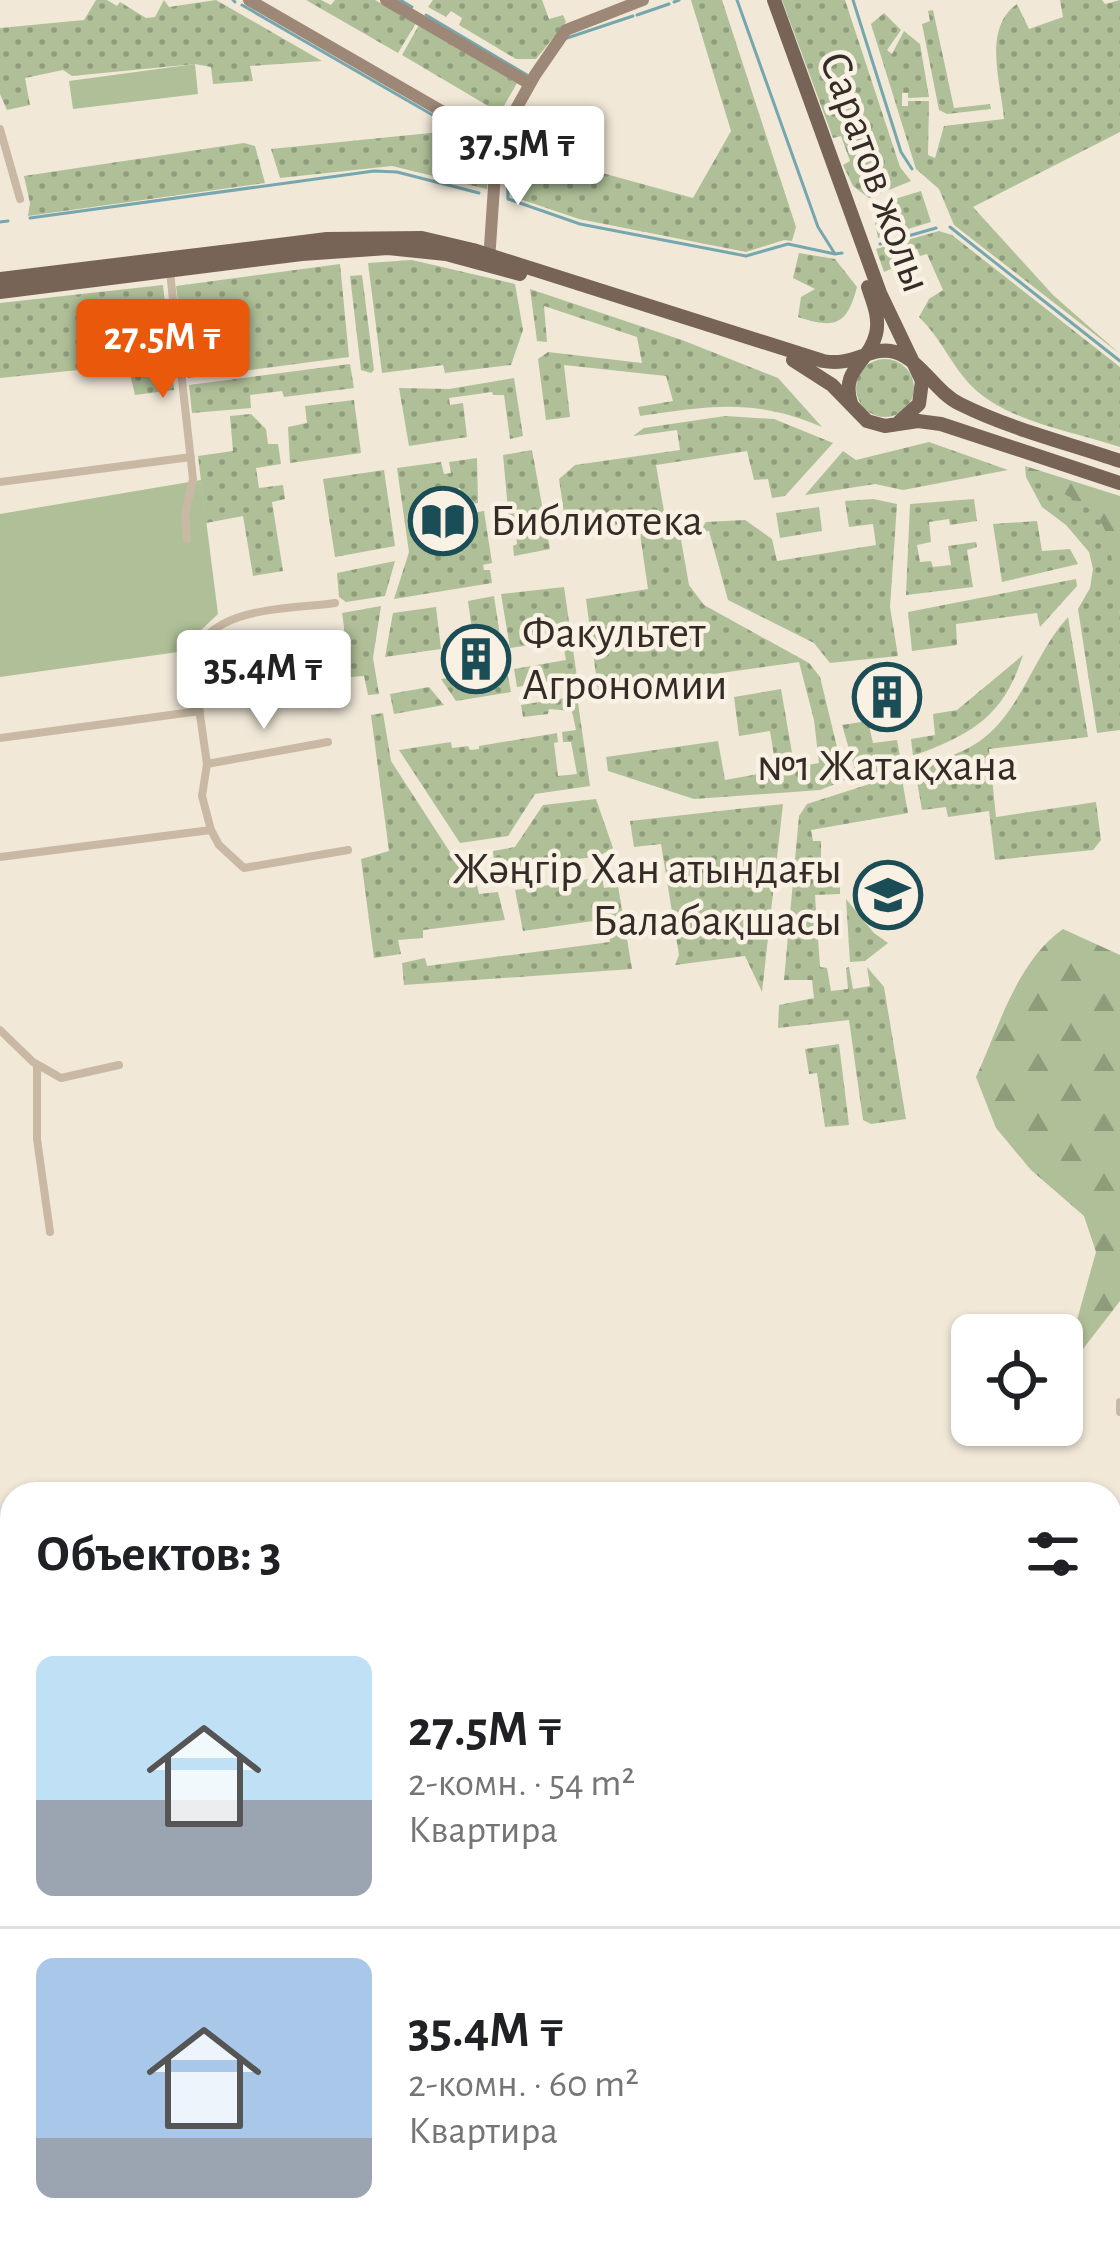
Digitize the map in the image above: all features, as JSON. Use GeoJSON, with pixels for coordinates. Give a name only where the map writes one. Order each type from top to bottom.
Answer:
{"type":"FeatureCollection","features":[{"type":"Feature","properties":{"kind":"main road"},"geometry":{"type":"LineString","coordinates":[[249,0],[497,143]]}},
{"type":"Feature","properties":{"kind":"main road"},"geometry":{"type":"LineString","coordinates":[[386,0],[415,10],[530,84]]}},
{"type":"Feature","properties":{"kind":"main road"},"geometry":{"type":"LineString","coordinates":[[489,261],[497,143],[530,84],[566,30],[644,0]]}},
{"type":"Feature","properties":{"kind":"main road","name":"Саратов жолы"},"geometry":{"type":"LineString","coordinates":[[765,0],[875,308],[876,336],[861,358]]}},
{"type":"Feature","properties":{"kind":"main road","name":"Саратов жолы"},"geometry":{"type":"LineString","coordinates":[[774,0],[873,274],[915,366]]}},
{"type":"Feature","properties":{"kind":"main road"},"geometry":{"type":"LineString","coordinates":[[0,292],[327,238],[422,238],[796,361],[825,380],[867,421],[940,424],[1120,483]]}},
{"type":"Feature","properties":{"kind":"main road"},"geometry":{"type":"LineString","coordinates":[[489,261],[808,357],[836,363],[893,351],[940,392],[968,408],[1120,461]]}},
{"type":"Feature","properties":{"kind":"main road"},"geometry":{"type":"LineString","coordinates":[[0,279],[169,265]]}},
{"type":"Feature","properties":{"kind":"main road"},"geometry":{"type":"LineString","coordinates":[[853,408],[847,382],[861,358]]}},
{"type":"Feature","properties":{"kind":"main road"},"geometry":{"type":"LineString","coordinates":[[894,424],[909,417],[921,397],[922,381],[915,366]]}},
{"type":"Feature","properties":{"kind":"street"},"geometry":{"type":"LineString","coordinates":[[0,129],[20,199]]}},
{"type":"Feature","properties":{"kind":"street"},"geometry":{"type":"LineString","coordinates":[[169,265],[193,479],[184,514],[187,539]]}},
{"type":"Feature","properties":{"kind":"street"},"geometry":{"type":"LineString","coordinates":[[0,482],[190,457]]}},
{"type":"Feature","properties":{"kind":"street"},"geometry":{"type":"LineString","coordinates":[[334,603],[225,620],[192,659],[207,764],[202,796],[219,845],[244,868],[348,850]]}},
{"type":"Feature","properties":{"kind":"street"},"geometry":{"type":"LineString","coordinates":[[0,738],[200,711]]}},
{"type":"Feature","properties":{"kind":"street"},"geometry":{"type":"LineString","coordinates":[[207,764],[328,742]]}},
{"type":"Feature","properties":{"kind":"street"},"geometry":{"type":"LineString","coordinates":[[0,856],[211,830]]}},
{"type":"Feature","properties":{"kind":"street"},"geometry":{"type":"LineString","coordinates":[[0,1030],[38,1065],[62,1078],[119,1065]]}},
{"type":"Feature","properties":{"kind":"street"},"geometry":{"type":"LineString","coordinates":[[38,1065],[37,1139],[50,1232]]}},
{"type":"Feature","properties":{"kind":"street"},"geometry":{"type":"LineString","coordinates":[[1120,1402],[1120,1412]]}},
{"type":"Feature","properties":{"kind":"green space"},"geometry":{"type":"Polygon","coordinates":[[[96,0],[117,6],[120,2],[146,18],[155,17],[164,0],[169,7],[216,0],[322,61],[250,66],[253,81],[213,84],[211,67],[195,64],[72,76],[63,70],[25,78],[30,105],[7,110],[0,94],[0,28],[84,20],[96,0]]]}},
{"type":"Feature","properties":{"kind":"green space"},"geometry":{"type":"Polygon","coordinates":[[[306,0],[331,5],[335,0],[375,0],[416,23],[398,53],[306,0]]]}},
{"type":"Feature","properties":{"kind":"green space"},"geometry":{"type":"Polygon","coordinates":[[[433,0],[542,0],[549,19],[563,15],[566,22],[536,59],[516,59],[459,25],[462,18],[451,11],[446,17],[428,7],[433,0]]]}},
{"type":"Feature","properties":{"kind":"green space"},"geometry":{"type":"Polygon","coordinates":[[[691,0],[722,0],[796,227],[792,241],[746,252],[579,219],[514,197],[504,146],[693,198],[731,131],[691,0]]]}},
{"type":"Feature","properties":{"kind":"green space"},"geometry":{"type":"Polygon","coordinates":[[[782,0],[845,0],[900,167],[911,181],[869,198],[853,186],[843,165],[850,161],[841,136],[833,138],[782,0]]]}},
{"type":"Feature","properties":{"kind":"green space"},"geometry":{"type":"Polygon","coordinates":[[[1060,0],[1102,0],[1105,4],[1120,0],[1120,132],[973,207],[1053,295],[1120,354],[954,225],[939,189],[916,169],[871,24],[884,13],[901,30],[887,50],[892,54],[904,31],[920,44],[929,97],[908,98],[908,93],[902,93],[902,106],[908,106],[908,101],[929,101],[928,155],[935,158],[944,126],[1004,119],[996,57],[1006,15],[1017,4],[1029,29],[1063,17],[1060,0]]]}},
{"type":"Feature","properties":{"kind":"green space"},"geometry":{"type":"Polygon","coordinates":[[[933,10],[954,108],[990,104],[991,109],[947,114],[939,110],[922,24],[930,21],[928,11],[933,10]]]}},
{"type":"Feature","properties":{"kind":"green space"},"geometry":{"type":"Polygon","coordinates":[[[419,25],[517,83],[500,113],[402,55],[419,25]]]}},
{"type":"Feature","properties":{"kind":"green space"},"geometry":{"type":"Polygon","coordinates":[[[195,64],[198,94],[73,109],[69,81],[195,64]]]}},
{"type":"Feature","properties":{"kind":"green space"},"geometry":{"type":"Polygon","coordinates":[[[450,131],[489,154],[487,189],[392,166],[280,178],[271,149],[450,131]]]}},
{"type":"Feature","properties":{"kind":"green space"},"geometry":{"type":"Polygon","coordinates":[[[244,143],[255,146],[265,183],[28,216],[24,176],[244,143]]]}},
{"type":"Feature","properties":{"kind":"green space"},"geometry":{"type":"Polygon","coordinates":[[[921,191],[931,222],[878,238],[872,206],[921,191]]]}},
{"type":"Feature","properties":{"kind":"green space"},"geometry":{"type":"Polygon","coordinates":[[[939,231],[952,235],[1120,367],[1120,447],[1009,412],[962,375],[919,317],[929,299],[943,290],[927,254],[920,256],[917,249],[909,252],[911,260],[884,272],[876,249],[939,231]]]}},
{"type":"Feature","properties":{"kind":"green space"},"geometry":{"type":"Polygon","coordinates":[[[799,253],[835,259],[857,287],[849,310],[837,321],[821,323],[798,317],[801,297],[815,289],[793,278],[799,253]]]}},
{"type":"Feature","properties":{"kind":"green space"},"geometry":{"type":"Polygon","coordinates":[[[412,260],[515,284],[523,330],[511,365],[445,373],[443,365],[382,373],[368,263],[412,260]]]}},
{"type":"Feature","properties":{"kind":"green space"},"geometry":{"type":"Polygon","coordinates":[[[340,264],[349,357],[188,378],[176,286],[340,264]]]}},
{"type":"Feature","properties":{"kind":"green space"},"geometry":{"type":"Polygon","coordinates":[[[362,275],[371,373],[361,370],[350,276],[362,275]]]}},
{"type":"Feature","properties":{"kind":"green space"},"geometry":{"type":"Polygon","coordinates":[[[163,285],[174,390],[135,395],[128,365],[0,378],[0,303],[163,285]]]}},
{"type":"Feature","properties":{"kind":"green space"},"geometry":{"type":"Polygon","coordinates":[[[530,289],[778,378],[822,427],[754,408],[711,407],[640,416],[638,407],[673,401],[666,376],[564,365],[570,417],[546,420],[538,359],[548,352],[642,363],[637,337],[544,306],[547,342],[537,341],[530,289]]]}},
{"type":"Feature","properties":{"kind":"green space"},"geometry":{"type":"Polygon","coordinates":[[[885,359],[906,367],[914,388],[906,409],[885,417],[864,409],[856,388],[864,367],[885,359]]]}},
{"type":"Feature","properties":{"kind":"green space"},"geometry":{"type":"Polygon","coordinates":[[[350,364],[354,388],[284,397],[282,391],[250,395],[251,408],[192,413],[189,385],[350,364]]]}},
{"type":"Feature","properties":{"kind":"green space"},"geometry":{"type":"Polygon","coordinates":[[[514,378],[523,436],[510,439],[504,395],[492,392],[449,398],[450,405],[463,403],[467,437],[409,446],[399,388],[449,389],[514,378]]]}},
{"type":"Feature","properties":{"kind":"green space"},"geometry":{"type":"Polygon","coordinates":[[[354,400],[361,453],[290,463],[288,427],[307,423],[305,406],[354,400]]]}},
{"type":"Feature","properties":{"kind":"green space"},"geometry":{"type":"Polygon","coordinates":[[[251,414],[266,429],[268,444],[278,444],[281,464],[256,468],[259,488],[283,485],[285,499],[272,502],[283,571],[253,576],[243,516],[206,523],[198,456],[233,451],[230,416],[251,414]]]}},
{"type":"Feature","properties":{"kind":"green space"},"geometry":{"type":"Polygon","coordinates":[[[725,416],[774,419],[833,443],[785,496],[772,498],[768,479],[754,480],[747,451],[656,465],[665,517],[585,530],[565,520],[559,479],[575,465],[680,450],[677,430],[633,436],[644,428],[725,416]]]}},
{"type":"Feature","properties":{"kind":"green space"},"geometry":{"type":"Polygon","coordinates":[[[929,442],[1008,470],[903,490],[875,484],[805,495],[843,451],[856,460],[929,442]]]}},
{"type":"Feature","properties":{"kind":"green space"},"geometry":{"type":"Polygon","coordinates":[[[532,450],[550,549],[514,556],[517,544],[514,520],[509,520],[503,455],[532,450]]]}},
{"type":"Feature","properties":{"kind":"green space"},"geometry":{"type":"Polygon","coordinates":[[[477,458],[478,503],[463,505],[460,488],[451,490],[453,498],[423,503],[428,537],[419,539],[433,540],[434,545],[468,540],[465,514],[484,511],[492,563],[483,565],[490,570],[492,583],[394,599],[409,552],[397,468],[441,462],[444,474],[451,473],[449,462],[477,458]]]}},
{"type":"Feature","properties":{"kind":"green space"},"geometry":{"type":"Polygon","coordinates":[[[1025,466],[1120,496],[1120,615],[1102,525],[1078,502],[1026,477],[1025,466]]]}},
{"type":"Feature","properties":{"kind":"green space"},"geometry":{"type":"Polygon","coordinates":[[[384,470],[395,546],[335,557],[323,479],[384,470]]]}},
{"type":"Feature","properties":{"kind":"green space"},"geometry":{"type":"Polygon","coordinates":[[[1026,477],[1087,501],[1110,530],[1120,615],[1120,730],[1097,733],[1078,609],[1090,588],[1089,552],[1042,507],[1026,477]]]}},
{"type":"Feature","properties":{"kind":"green space"},"geometry":{"type":"Polygon","coordinates":[[[201,480],[218,614],[178,652],[0,677],[0,514],[201,480]]]}},
{"type":"Feature","properties":{"kind":"green space"},"geometry":{"type":"Polygon","coordinates":[[[873,499],[897,504],[890,607],[898,656],[830,663],[814,643],[728,600],[709,531],[699,532],[706,522],[745,520],[772,539],[777,561],[876,545],[873,524],[849,527],[845,501],[873,499]]]}},
{"type":"Feature","properties":{"kind":"green space"},"geometry":{"type":"Polygon","coordinates":[[[974,499],[977,521],[929,522],[931,542],[917,545],[920,562],[931,561],[933,567],[951,565],[948,546],[976,542],[977,547],[967,550],[973,587],[906,595],[910,504],[974,499]]]}},
{"type":"Feature","properties":{"kind":"green space"},"geometry":{"type":"Polygon","coordinates":[[[819,507],[822,531],[780,538],[776,513],[819,507]]]}},
{"type":"Feature","properties":{"kind":"green space"},"geometry":{"type":"Polygon","coordinates":[[[1037,521],[1042,551],[1070,549],[1078,564],[1002,582],[993,524],[1037,521]]]}},
{"type":"Feature","properties":{"kind":"green space"},"geometry":{"type":"Polygon","coordinates":[[[679,528],[689,585],[704,605],[809,663],[820,677],[845,780],[820,790],[694,799],[608,771],[606,757],[718,741],[725,780],[819,763],[799,662],[598,690],[586,599],[648,589],[640,534],[679,528]]]}},
{"type":"Feature","properties":{"kind":"green space"},"geometry":{"type":"Polygon","coordinates":[[[395,561],[385,596],[346,602],[339,597],[337,573],[395,561]]]}},
{"type":"Feature","properties":{"kind":"green space"},"geometry":{"type":"Polygon","coordinates":[[[1076,579],[1077,586],[1040,627],[1037,613],[956,624],[957,645],[912,651],[908,612],[1076,579]]]}},
{"type":"Feature","properties":{"kind":"green space"},"geometry":{"type":"Polygon","coordinates":[[[564,587],[577,677],[517,687],[514,669],[566,660],[562,640],[538,639],[537,644],[510,648],[501,594],[564,587]]]}},
{"type":"Feature","properties":{"kind":"green space"},"geometry":{"type":"Polygon","coordinates":[[[494,596],[502,649],[475,653],[468,601],[494,596]]]}},
{"type":"Feature","properties":{"kind":"green space"},"geometry":{"type":"Polygon","coordinates":[[[381,606],[373,658],[379,694],[368,695],[364,676],[351,677],[342,613],[381,606]]]}},
{"type":"Feature","properties":{"kind":"green space"},"geometry":{"type":"Polygon","coordinates":[[[436,607],[441,649],[385,657],[393,613],[436,607]]]}},
{"type":"Feature","properties":{"kind":"green space"},"geometry":{"type":"Polygon","coordinates":[[[1068,617],[1088,737],[989,749],[996,817],[1096,802],[1101,840],[1093,850],[995,860],[989,811],[948,817],[946,807],[922,810],[915,770],[969,748],[998,724],[1068,617]]]}},
{"type":"Feature","properties":{"kind":"green space"},"geometry":{"type":"Polygon","coordinates":[[[1023,655],[1006,694],[982,721],[913,756],[911,739],[935,735],[933,714],[957,710],[1023,655]]]}},
{"type":"Feature","properties":{"kind":"green space"},"geometry":{"type":"Polygon","coordinates":[[[507,671],[511,692],[456,701],[441,679],[458,677],[460,681],[507,671]]]}},
{"type":"Feature","properties":{"kind":"green space"},"geometry":{"type":"Polygon","coordinates":[[[429,687],[444,705],[394,714],[390,694],[429,687]]]}},
{"type":"Feature","properties":{"kind":"green space"},"geometry":{"type":"Polygon","coordinates":[[[781,689],[792,753],[774,756],[770,731],[739,736],[734,697],[781,689]]]}},
{"type":"Feature","properties":{"kind":"green space"},"geometry":{"type":"Polygon","coordinates":[[[577,696],[590,786],[535,794],[508,836],[460,843],[399,750],[451,742],[452,748],[468,746],[470,750],[557,733],[558,776],[577,774],[571,742],[563,742],[562,732],[576,730],[572,711],[549,709],[548,714],[523,717],[521,705],[577,696]]]}},
{"type":"Feature","properties":{"kind":"green space"},"geometry":{"type":"Polygon","coordinates":[[[383,713],[391,761],[457,863],[472,863],[479,894],[498,892],[505,920],[423,930],[423,938],[398,940],[401,954],[374,958],[361,859],[389,851],[371,715],[383,713]]]}},
{"type":"Feature","properties":{"kind":"green space"},"geometry":{"type":"Polygon","coordinates":[[[868,721],[873,743],[897,740],[901,761],[864,778],[856,773],[842,725],[868,721]]]}},
{"type":"Feature","properties":{"kind":"green space"},"geometry":{"type":"Polygon","coordinates":[[[901,774],[908,813],[811,830],[813,841],[821,841],[821,865],[840,885],[840,894],[815,895],[820,967],[827,968],[831,991],[848,989],[849,967],[853,989],[870,986],[867,967],[884,987],[906,1119],[871,1124],[863,1120],[849,1020],[778,1028],[779,1005],[814,998],[812,980],[784,980],[799,816],[807,804],[901,774]]]}},
{"type":"Feature","properties":{"kind":"green space"},"geometry":{"type":"Polygon","coordinates":[[[596,799],[613,848],[599,856],[495,871],[493,851],[515,847],[543,805],[596,799]]]}},
{"type":"Feature","properties":{"kind":"green space"},"geometry":{"type":"Polygon","coordinates":[[[783,804],[762,992],[745,956],[675,965],[679,955],[661,844],[634,847],[630,821],[783,804]]]}},
{"type":"Feature","properties":{"kind":"green space"},"geometry":{"type":"Polygon","coordinates":[[[602,877],[604,888],[618,886],[632,969],[404,985],[402,963],[425,958],[427,966],[610,942],[607,919],[523,931],[515,890],[602,877]]]}},
{"type":"Feature","properties":{"kind":"green space"},"geometry":{"type":"Polygon","coordinates":[[[846,899],[888,943],[865,961],[850,962],[846,899]]]}},
{"type":"Feature","properties":{"kind":"green space"},"geometry":{"type":"Polygon","coordinates":[[[1063,929],[1120,955],[1120,1301],[1083,1349],[1083,1314],[1079,1314],[1096,1252],[1084,1216],[1031,1170],[996,1128],[976,1077],[1021,977],[1063,929]]]}},
{"type":"Feature","properties":{"kind":"green space"},"geometry":{"type":"Polygon","coordinates":[[[839,1044],[849,1125],[825,1127],[817,1073],[809,1074],[805,1049],[839,1044]]]}},
{"type":"Feature","properties":{"kind":"waterway"},"geometry":{"type":"LineString","coordinates":[[400,0],[412,7]]}},
{"type":"Feature","properties":{"kind":"waterway"},"geometry":{"type":"LineString","coordinates":[[674,2],[679,0]]}},
{"type":"Feature","properties":{"kind":"waterway"},"geometry":{"type":"LineString","coordinates":[[737,0],[818,227],[835,254],[842,253]]}},
{"type":"Feature","properties":{"kind":"waterway"},"geometry":{"type":"LineString","coordinates":[[853,0],[901,152],[912,169]]}},
{"type":"Feature","properties":{"kind":"waterway"},"geometry":{"type":"LineString","coordinates":[[637,15],[669,4]]}},
{"type":"Feature","properties":{"kind":"waterway"},"geometry":{"type":"LineString","coordinates":[[242,5],[488,147]]}},
{"type":"Feature","properties":{"kind":"waterway"},"geometry":{"type":"LineString","coordinates":[[426,15],[527,75]]}},
{"type":"Feature","properties":{"kind":"waterway"},"geometry":{"type":"LineString","coordinates":[[567,38],[633,16]]}},
{"type":"Feature","properties":{"kind":"waterway"},"geometry":{"type":"LineString","coordinates":[[503,155],[507,157],[508,199],[580,224],[746,256],[788,244],[835,254]]}},
{"type":"Feature","properties":{"kind":"waterway"},"geometry":{"type":"LineString","coordinates":[[30,218],[374,171],[397,172],[479,193]]}},
{"type":"Feature","properties":{"kind":"waterway"},"geometry":{"type":"LineString","coordinates":[[0,222],[8,221]]}},
{"type":"Feature","properties":{"kind":"waterway"},"geometry":{"type":"LineString","coordinates":[[950,227],[1120,361]]}},
{"type":"Feature","properties":{"kind":"waterway"},"geometry":{"type":"LineString","coordinates":[[880,244],[936,228]]}},
{"type":"Feature","properties":{"kind":"place","name":"Библиотека"},"geometry":{"type":"Point","coordinates":[443,521]}},
{"type":"Feature","properties":{"kind":"place","name":"Факультет Агрономии"},"geometry":{"type":"Point","coordinates":[476,659]}},
{"type":"Feature","properties":{"kind":"place","name":"№1 Жатақхана"},"geometry":{"type":"Point","coordinates":[887,697]}},
{"type":"Feature","properties":{"kind":"place","name":"Жәңгір Хан атындағы Балабақшасы"},"geometry":{"type":"Point","coordinates":[888,895]}}]}
